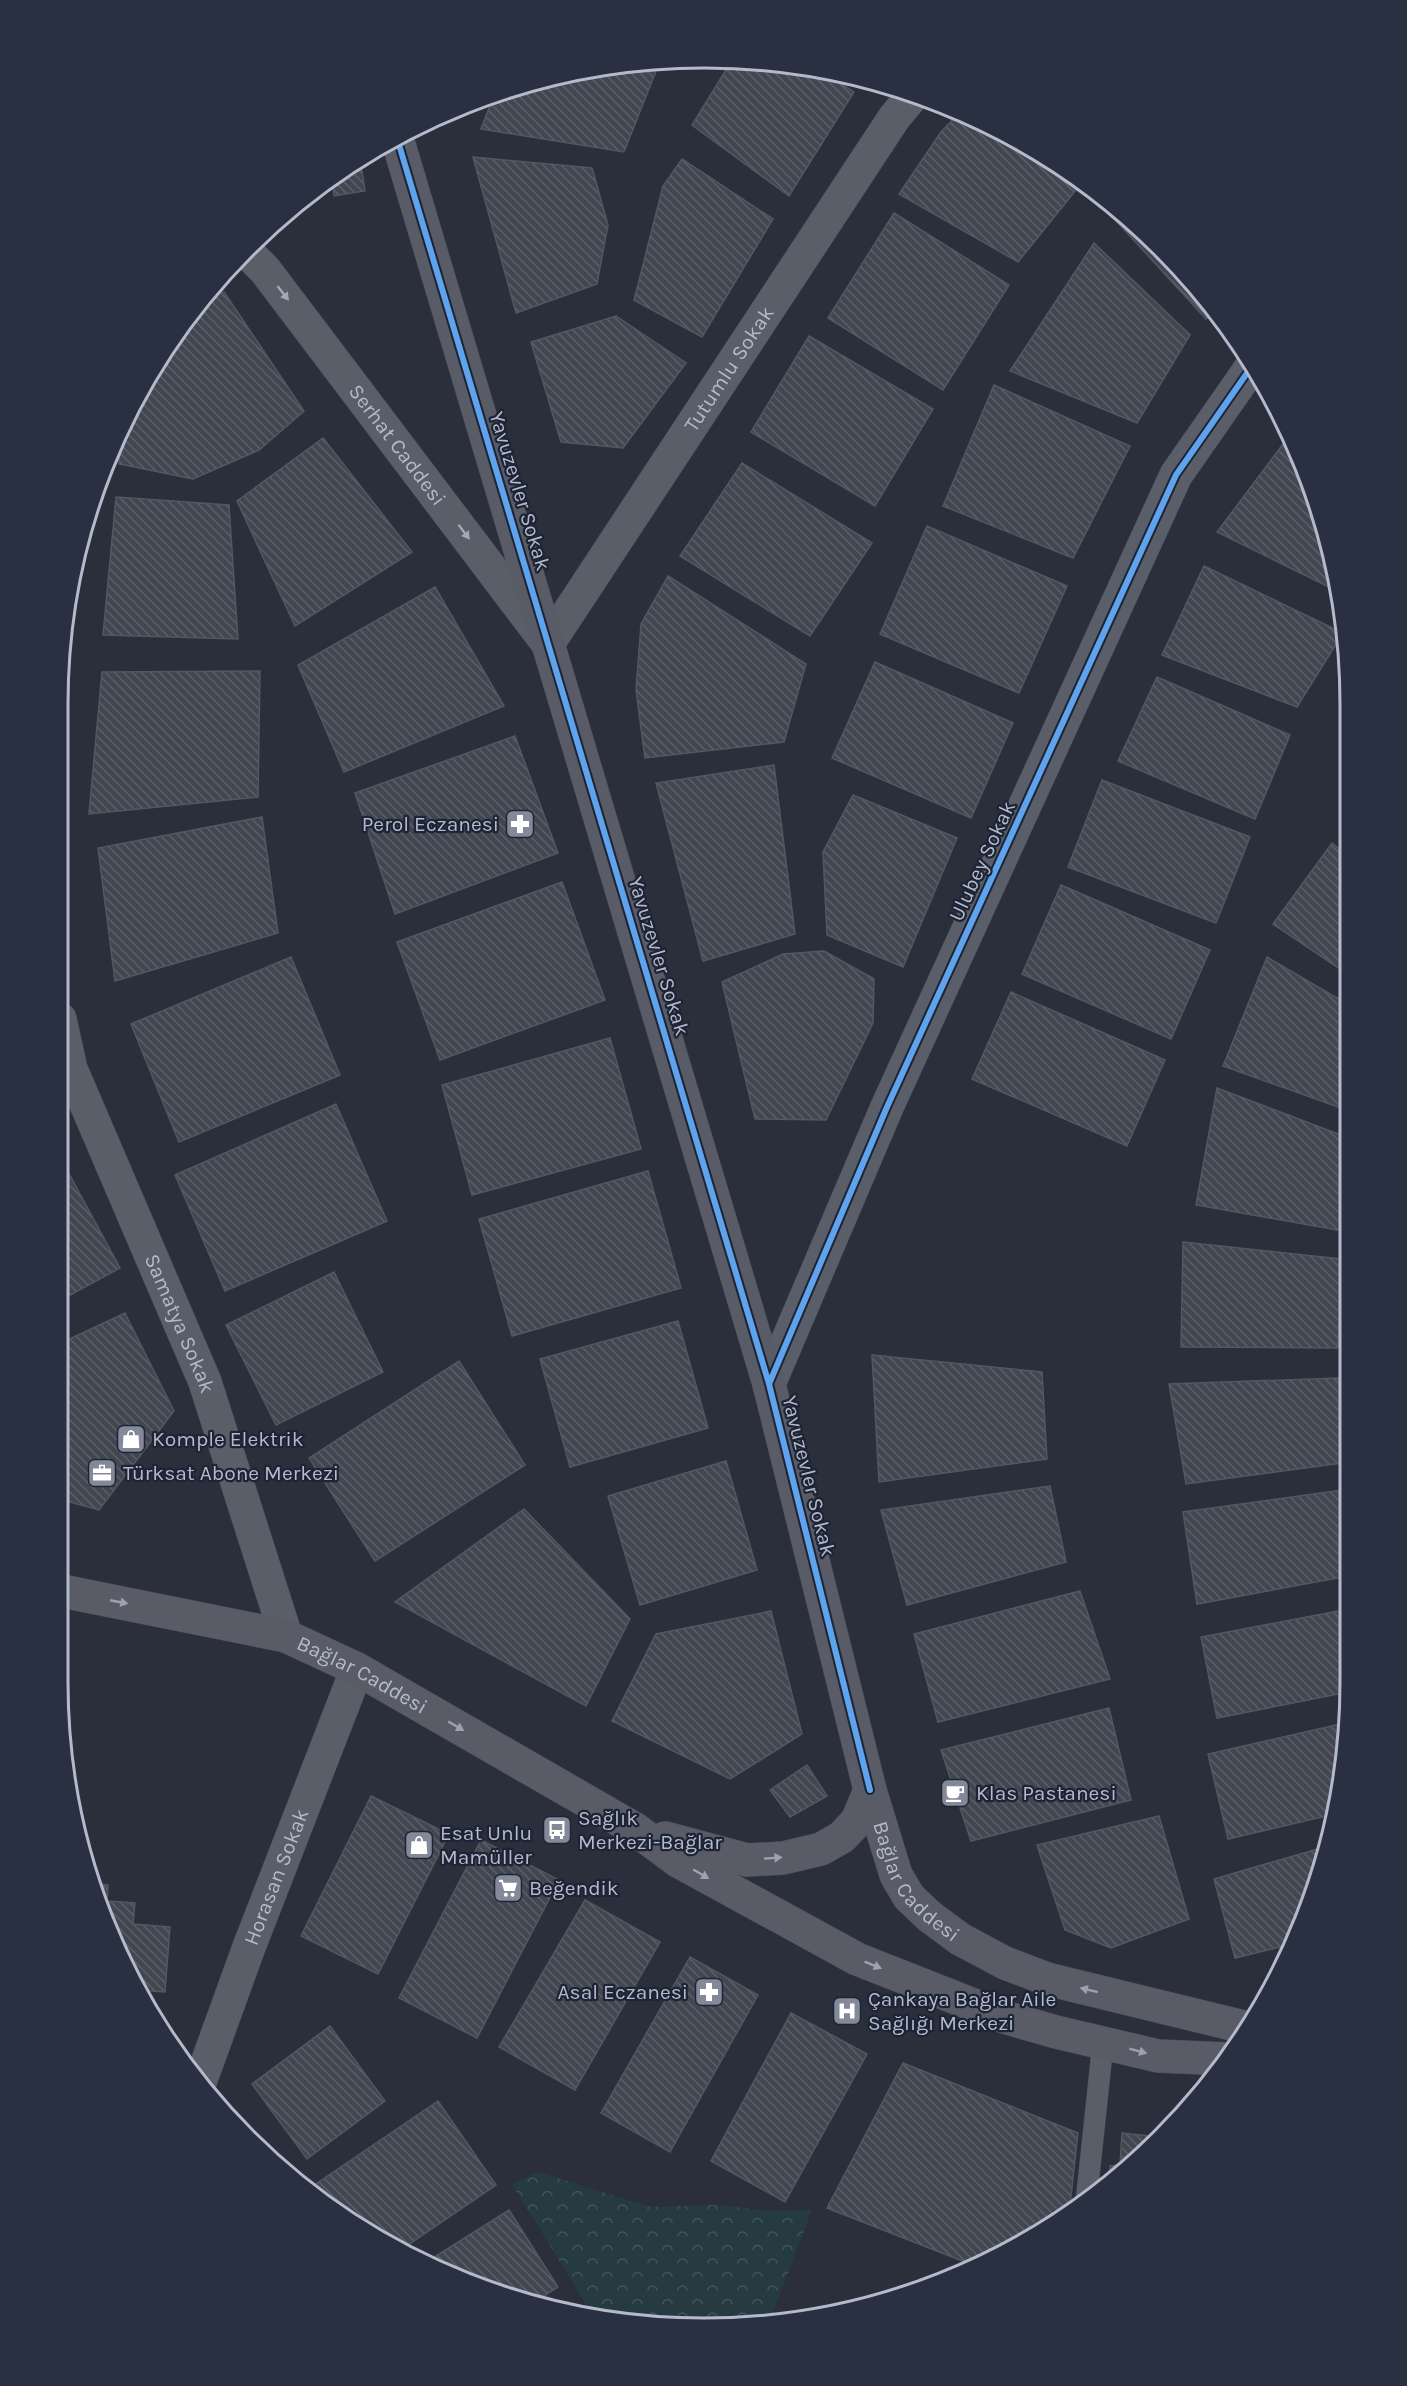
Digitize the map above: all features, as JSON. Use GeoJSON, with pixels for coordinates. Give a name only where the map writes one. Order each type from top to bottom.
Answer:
{"type":"FeatureCollection","features":[{"type":"Feature","properties":{"kind":"main road","name":"Yavuzevler Sokak"},"geometry":{"type":"LineString","coordinates":[[399,146],[769,1384],[870,1790]]}},
{"type":"Feature","properties":{"kind":"main road","name":"Bağlar Caddesi"},"geometry":{"type":"LineString","coordinates":[[68,1592],[286,1636],[357,1669],[635,1829],[678,1861],[857,1959],[1004,2017],[1056,2032],[1158,2056],[1216,2058]]}},
{"type":"Feature","properties":{"kind":"main road","name":"Bağlar Caddesi"},"geometry":{"type":"LineString","coordinates":[[635,1829],[747,1860],[783,1858],[821,1849],[842,1837],[856,1821],[870,1790]]}},
{"type":"Feature","properties":{"kind":"main road","name":"Bağlar Caddesi"},"geometry":{"type":"LineString","coordinates":[[870,1790],[896,1875],[909,1897],[929,1916],[960,1939],[1005,1963],[1047,1979],[1238,2026]]}},
{"type":"Feature","properties":{"kind":"street","name":"Tutumlu Sokak"},"geometry":{"type":"LineString","coordinates":[[548,644],[887,128],[908,101]]}},
{"type":"Feature","properties":{"kind":"street","name":"Serhat Caddesi"},"geometry":{"type":"LineString","coordinates":[[252,257],[265,270],[380,419],[548,644]]}},
{"type":"Feature","properties":{"kind":"street","name":"Ulubey Sokak"},"geometry":{"type":"LineString","coordinates":[[769,1384],[888,1107],[1176,475],[1247,374]]}},
{"type":"Feature","properties":{"kind":"street","name":"Samatya Sokak"},"geometry":{"type":"LineString","coordinates":[[68,1073],[205,1382],[286,1636]]}},
{"type":"Feature","properties":{"kind":"street","name":"Horasan Sokak"},"geometry":{"type":"LineString","coordinates":[[203,2075],[253,1936],[357,1669]]}},
{"type":"Feature","properties":{"kind":"lane"},"geometry":{"type":"LineString","coordinates":[[1087,2190],[1103,2043]]}},
{"type":"Feature","properties":{"kind":"green space"},"geometry":{"type":"Polygon","coordinates":[[[538,2172],[651,2207],[718,2205],[760,2210],[812,2210],[772,2314],[704,2318],[662,2317],[588,2308],[512,2184],[538,2172]]]}},
{"type":"Feature","properties":{"kind":"building"},"geometry":{"type":"Polygon","coordinates":[[[727,69],[787,73],[828,80],[839,82],[854,92],[789,196],[692,125],[727,69]]]}},
{"type":"Feature","properties":{"kind":"building"},"geometry":{"type":"Polygon","coordinates":[[[657,70],[624,152],[481,129],[490,104],[499,101],[579,80],[657,70]]]}},
{"type":"Feature","properties":{"kind":"building"},"geometry":{"type":"Polygon","coordinates":[[[953,119],[1022,153],[1076,190],[1018,262],[899,194],[941,132],[953,119]]]}},
{"type":"Feature","properties":{"kind":"building"},"geometry":{"type":"Polygon","coordinates":[[[473,157],[592,168],[608,225],[597,284],[516,313],[473,157]]]}},
{"type":"Feature","properties":{"kind":"building"},"geometry":{"type":"Polygon","coordinates":[[[682,159],[773,219],[702,337],[634,300],[663,186],[682,159]]]}},
{"type":"Feature","properties":{"kind":"building"},"geometry":{"type":"Polygon","coordinates":[[[362,168],[365,191],[334,196],[333,187],[362,168]]]}},
{"type":"Feature","properties":{"kind":"building"},"geometry":{"type":"Polygon","coordinates":[[[894,213],[1009,285],[943,390],[828,318],[894,213]]]}},
{"type":"Feature","properties":{"kind":"building"},"geometry":{"type":"Polygon","coordinates":[[[1111,215],[1182,284],[1209,317],[1206,319],[1111,215]]]}},
{"type":"Feature","properties":{"kind":"building"},"geometry":{"type":"Polygon","coordinates":[[[1094,243],[1190,335],[1137,423],[1010,371],[1094,243]]]}},
{"type":"Feature","properties":{"kind":"building"},"geometry":{"type":"Polygon","coordinates":[[[224,292],[304,411],[259,450],[193,479],[119,464],[119,452],[153,385],[175,350],[216,295],[224,292]]]}},
{"type":"Feature","properties":{"kind":"building"},"geometry":{"type":"Polygon","coordinates":[[[616,316],[686,363],[623,448],[561,442],[531,342],[616,316]]]}},
{"type":"Feature","properties":{"kind":"building"},"geometry":{"type":"Polygon","coordinates":[[[809,336],[933,409],[875,506],[751,432],[809,336]]]}},
{"type":"Feature","properties":{"kind":"building"},"geometry":{"type":"Polygon","coordinates":[[[994,385],[1130,446],[1073,558],[943,506],[994,385]]]}},
{"type":"Feature","properties":{"kind":"building"},"geometry":{"type":"Polygon","coordinates":[[[323,438],[412,552],[295,626],[237,501],[323,438]]]}},
{"type":"Feature","properties":{"kind":"building"},"geometry":{"type":"Polygon","coordinates":[[[1284,443],[1306,499],[1328,587],[1217,532],[1284,443]]]}},
{"type":"Feature","properties":{"kind":"building"},"geometry":{"type":"Polygon","coordinates":[[[742,463],[872,543],[810,636],[680,556],[742,463]]]}},
{"type":"Feature","properties":{"kind":"building"},"geometry":{"type":"Polygon","coordinates":[[[116,497],[229,505],[238,639],[103,635],[116,497]]]}},
{"type":"Feature","properties":{"kind":"building"},"geometry":{"type":"Polygon","coordinates":[[[927,526],[1067,586],[1019,693],[880,634],[927,526]]]}},
{"type":"Feature","properties":{"kind":"building"},"geometry":{"type":"Polygon","coordinates":[[[1204,566],[1335,629],[1336,644],[1297,707],[1162,655],[1204,566]]]}},
{"type":"Feature","properties":{"kind":"building"},"geometry":{"type":"Polygon","coordinates":[[[668,576],[806,664],[784,742],[645,758],[636,690],[641,624],[668,576]]]}},
{"type":"Feature","properties":{"kind":"building"},"geometry":{"type":"Polygon","coordinates":[[[435,587],[504,706],[344,772],[298,665],[435,587]]]}},
{"type":"Feature","properties":{"kind":"building"},"geometry":{"type":"Polygon","coordinates":[[[875,662],[1013,723],[971,818],[832,758],[875,662]]]}},
{"type":"Feature","properties":{"kind":"building"},"geometry":{"type":"Polygon","coordinates":[[[260,671],[258,797],[89,814],[102,672],[260,671]]]}},
{"type":"Feature","properties":{"kind":"building"},"geometry":{"type":"Polygon","coordinates":[[[1157,677],[1290,735],[1255,819],[1118,761],[1157,677]]]}},
{"type":"Feature","properties":{"kind":"building"},"geometry":{"type":"Polygon","coordinates":[[[515,736],[558,853],[395,914],[355,793],[515,736]]]}},
{"type":"Feature","properties":{"kind":"building"},"geometry":{"type":"Polygon","coordinates":[[[774,765],[795,934],[703,961],[656,783],[774,765]]]}},
{"type":"Feature","properties":{"kind":"building"},"geometry":{"type":"Polygon","coordinates":[[[1102,780],[1250,837],[1216,923],[1068,867],[1102,780]]]}},
{"type":"Feature","properties":{"kind":"building"},"geometry":{"type":"Polygon","coordinates":[[[853,795],[957,838],[903,967],[827,935],[823,852],[853,795]]]}},
{"type":"Feature","properties":{"kind":"building"},"geometry":{"type":"Polygon","coordinates":[[[262,817],[278,933],[115,981],[98,848],[262,817]]]}},
{"type":"Feature","properties":{"kind":"building"},"geometry":{"type":"Polygon","coordinates":[[[1332,843],[1340,850],[1340,969],[1273,924],[1332,843]]]}},
{"type":"Feature","properties":{"kind":"building"},"geometry":{"type":"Polygon","coordinates":[[[562,882],[605,1000],[440,1060],[397,942],[562,882]]]}},
{"type":"Feature","properties":{"kind":"building"},"geometry":{"type":"Polygon","coordinates":[[[1061,885],[1210,950],[1171,1039],[1022,974],[1061,885]]]}},
{"type":"Feature","properties":{"kind":"building"},"geometry":{"type":"Polygon","coordinates":[[[824,951],[874,979],[873,1023],[826,1120],[755,1119],[722,982],[783,954],[824,951]]]}},
{"type":"Feature","properties":{"kind":"building"},"geometry":{"type":"Polygon","coordinates":[[[291,957],[340,1075],[179,1142],[131,1024],[291,957]]]}},
{"type":"Feature","properties":{"kind":"building"},"geometry":{"type":"Polygon","coordinates":[[[1267,957],[1340,1000],[1340,1108],[1223,1066],[1267,957]]]}},
{"type":"Feature","properties":{"kind":"building"},"geometry":{"type":"Polygon","coordinates":[[[1011,992],[1165,1060],[1127,1146],[972,1079],[1011,992]]]}},
{"type":"Feature","properties":{"kind":"building"},"geometry":{"type":"Polygon","coordinates":[[[610,1038],[641,1149],[472,1195],[442,1085],[610,1038]]]}},
{"type":"Feature","properties":{"kind":"building"},"geometry":{"type":"Polygon","coordinates":[[[1217,1088],[1340,1135],[1340,1230],[1196,1205],[1217,1088]]]}},
{"type":"Feature","properties":{"kind":"building"},"geometry":{"type":"Polygon","coordinates":[[[336,1104],[387,1221],[225,1291],[175,1175],[336,1104]]]}},
{"type":"Feature","properties":{"kind":"building"},"geometry":{"type":"Polygon","coordinates":[[[648,1171],[681,1288],[512,1336],[479,1219],[648,1171]]]}},
{"type":"Feature","properties":{"kind":"building"},"geometry":{"type":"Polygon","coordinates":[[[68,1172],[120,1268],[68,1296],[68,1172]]]}},
{"type":"Feature","properties":{"kind":"building"},"geometry":{"type":"Polygon","coordinates":[[[1183,1242],[1340,1259],[1338,1348],[1181,1347],[1183,1242]]]}},
{"type":"Feature","properties":{"kind":"building"},"geometry":{"type":"Polygon","coordinates":[[[334,1272],[383,1372],[276,1425],[226,1325],[334,1272]]]}},
{"type":"Feature","properties":{"kind":"building"},"geometry":{"type":"Polygon","coordinates":[[[125,1313],[174,1411],[99,1510],[68,1502],[68,1340],[125,1313]]]}},
{"type":"Feature","properties":{"kind":"building"},"geometry":{"type":"Polygon","coordinates":[[[678,1321],[708,1428],[570,1467],[540,1359],[678,1321]]]}},
{"type":"Feature","properties":{"kind":"building"},"geometry":{"type":"Polygon","coordinates":[[[872,1355],[1042,1372],[1047,1459],[879,1482],[872,1355]]]}},
{"type":"Feature","properties":{"kind":"building"},"geometry":{"type":"Polygon","coordinates":[[[459,1361],[525,1465],[375,1561],[309,1458],[459,1361]]]}},
{"type":"Feature","properties":{"kind":"building"},"geometry":{"type":"Polygon","coordinates":[[[1338,1378],[1340,1463],[1186,1484],[1169,1384],[1338,1378]]]}},
{"type":"Feature","properties":{"kind":"building"},"geometry":{"type":"Polygon","coordinates":[[[726,1461],[757,1570],[640,1605],[608,1496],[726,1461]]]}},
{"type":"Feature","properties":{"kind":"building"},"geometry":{"type":"Polygon","coordinates":[[[1050,1486],[1066,1562],[907,1605],[881,1510],[1050,1486]]]}},
{"type":"Feature","properties":{"kind":"building"},"geometry":{"type":"Polygon","coordinates":[[[1340,1490],[1340,1578],[1197,1604],[1183,1512],[1340,1490]]]}},
{"type":"Feature","properties":{"kind":"building"},"geometry":{"type":"Polygon","coordinates":[[[524,1509],[630,1619],[586,1706],[395,1602],[524,1509]]]}},
{"type":"Feature","properties":{"kind":"building"},"geometry":{"type":"Polygon","coordinates":[[[1080,1591],[1110,1679],[938,1722],[914,1634],[1080,1591]]]}},
{"type":"Feature","properties":{"kind":"building"},"geometry":{"type":"Polygon","coordinates":[[[771,1611],[802,1734],[730,1779],[612,1721],[656,1634],[771,1611]]]}},
{"type":"Feature","properties":{"kind":"building"},"geometry":{"type":"Polygon","coordinates":[[[1340,1611],[1339,1694],[1217,1718],[1201,1637],[1340,1611]]]}},
{"type":"Feature","properties":{"kind":"building"},"geometry":{"type":"Polygon","coordinates":[[[1109,1708],[1131,1800],[971,1841],[941,1750],[1109,1708]]]}},
{"type":"Feature","properties":{"kind":"building"},"geometry":{"type":"Polygon","coordinates":[[[1338,1725],[1334,1766],[1325,1816],[1228,1839],[1208,1754],[1338,1725]]]}},
{"type":"Feature","properties":{"kind":"building"},"geometry":{"type":"Polygon","coordinates":[[[807,1765],[827,1796],[790,1817],[770,1790],[807,1765]]]}},
{"type":"Feature","properties":{"kind":"building"},"geometry":{"type":"Polygon","coordinates":[[[371,1796],[449,1834],[378,1974],[301,1936],[371,1796]]]}},
{"type":"Feature","properties":{"kind":"building"},"geometry":{"type":"Polygon","coordinates":[[[1159,1816],[1189,1919],[1111,1948],[1065,1930],[1037,1845],[1159,1816]]]}},
{"type":"Feature","properties":{"kind":"building"},"geometry":{"type":"Polygon","coordinates":[[[481,1840],[559,1880],[477,2038],[399,1998],[481,1840]]]}},
{"type":"Feature","properties":{"kind":"building"},"geometry":{"type":"Polygon","coordinates":[[[1317,1849],[1306,1887],[1282,1947],[1235,1958],[1214,1879],[1317,1849]]]}},
{"type":"Feature","properties":{"kind":"building"},"geometry":{"type":"Polygon","coordinates":[[[100,1884],[108,1885],[107,1901],[135,1903],[133,1924],[170,1927],[165,1992],[148,1991],[133,1964],[116,1926],[100,1884]]]}},
{"type":"Feature","properties":{"kind":"building"},"geometry":{"type":"Polygon","coordinates":[[[585,1900],[660,1942],[575,2090],[499,2047],[585,1900]]]}},
{"type":"Feature","properties":{"kind":"building"},"geometry":{"type":"Polygon","coordinates":[[[690,1957],[758,1995],[670,2152],[601,2113],[690,1957]]]}},
{"type":"Feature","properties":{"kind":"building"},"geometry":{"type":"Polygon","coordinates":[[[791,2013],[867,2054],[785,2202],[711,2161],[791,2013]]]}},
{"type":"Feature","properties":{"kind":"building"},"geometry":{"type":"Polygon","coordinates":[[[330,2026],[385,2101],[307,2159],[252,2084],[330,2026]]]}},
{"type":"Feature","properties":{"kind":"building"},"geometry":{"type":"Polygon","coordinates":[[[903,2063],[1078,2133],[1070,2202],[1022,2233],[965,2262],[827,2208],[903,2063]]]}},
{"type":"Feature","properties":{"kind":"building"},"geometry":{"type":"Polygon","coordinates":[[[438,2101],[496,2185],[408,2245],[350,2211],[314,2185],[438,2101]]]}},
{"type":"Feature","properties":{"kind":"building"},"geometry":{"type":"Polygon","coordinates":[[[1122,2133],[1149,2136],[1123,2161],[1120,2163],[1122,2133]]]}},
{"type":"Feature","properties":{"kind":"building"},"geometry":{"type":"Polygon","coordinates":[[[1118,2165],[1109,2172],[1110,2166],[1118,2165]]]}},
{"type":"Feature","properties":{"kind":"building"},"geometry":{"type":"Polygon","coordinates":[[[509,2210],[558,2287],[539,2297],[499,2285],[433,2258],[509,2210]]]}},
{"type":"Feature","properties":{"kind":"cycle path"},"geometry":{"type":"LineString","coordinates":[[399,146],[769,1384],[870,1790]]}},
{"type":"Feature","properties":{"kind":"cycle path"},"geometry":{"type":"LineString","coordinates":[[769,1384],[887,1107],[1176,475],[1247,374]]}},
{"type":"Feature","properties":{"kind":"place","name":"Perol Eczanesi"},"geometry":{"type":"Point","coordinates":[520,824]}},
{"type":"Feature","properties":{"kind":"place","name":"Komple Elektrik"},"geometry":{"type":"Point","coordinates":[131,1439]}},
{"type":"Feature","properties":{"kind":"place","name":"Türksat Abone Merkezi"},"geometry":{"type":"Point","coordinates":[102,1473]}},
{"type":"Feature","properties":{"kind":"place","name":"Klas Pastanesi"},"geometry":{"type":"Point","coordinates":[955,1793]}},
{"type":"Feature","properties":{"kind":"place","name":"Sağlık Merkezi-Bağlar"},"geometry":{"type":"Point","coordinates":[557,1830]}},
{"type":"Feature","properties":{"kind":"place","name":"Esat Unlu Mamüller"},"geometry":{"type":"Point","coordinates":[419,1845]}},
{"type":"Feature","properties":{"kind":"place","name":"Beğendik"},"geometry":{"type":"Point","coordinates":[508,1888]}},
{"type":"Feature","properties":{"kind":"place","name":"Asal Eczanesi"},"geometry":{"type":"Point","coordinates":[709,1992]}},
{"type":"Feature","properties":{"kind":"place","name":"Çankaya Bağlar Aile Sağlığı Merkezi"},"geometry":{"type":"Point","coordinates":[847,2011]}}]}
